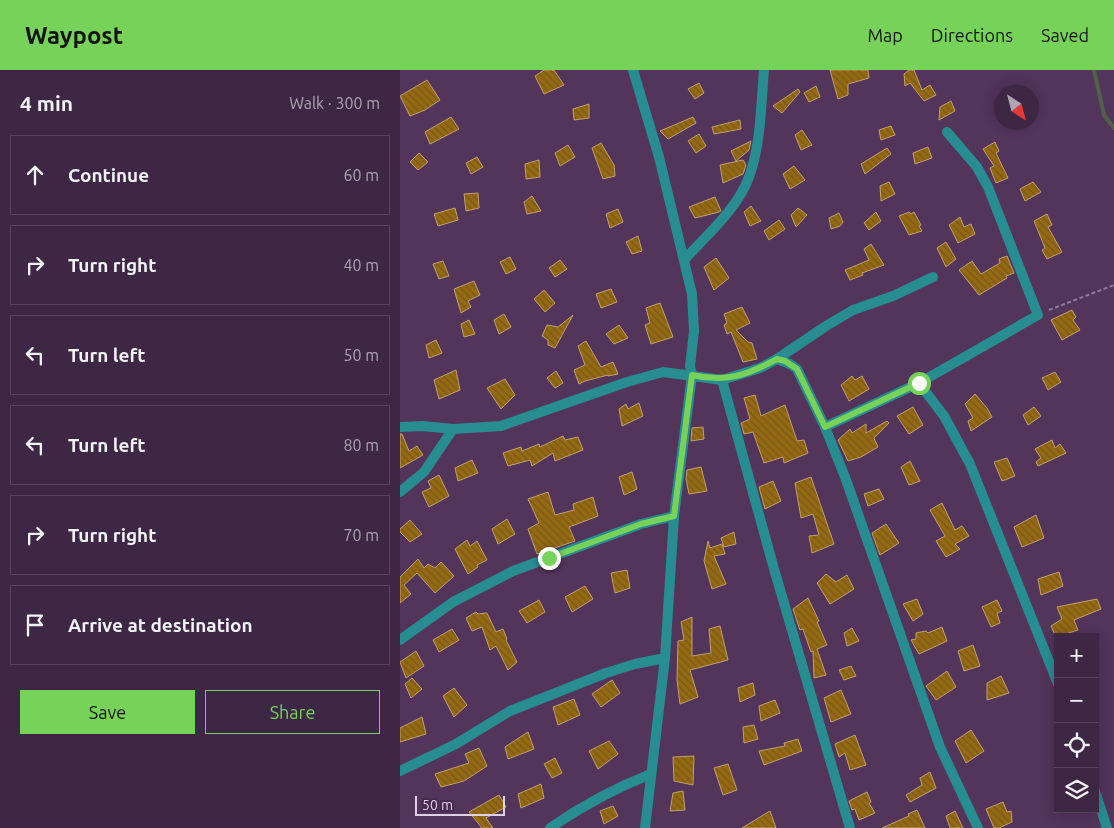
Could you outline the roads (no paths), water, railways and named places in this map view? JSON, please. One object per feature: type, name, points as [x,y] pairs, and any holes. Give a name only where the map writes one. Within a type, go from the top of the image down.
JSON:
[{"type":"street","points":[[633,70],[659,158],[684,259],[692,294],[694,331],[690,366],[692,375],[674,516],[665,658],[645,828]]},
{"type":"street","points":[[684,259],[726,215],[744,190],[749,179],[756,148],[764,70]]},
{"type":"street","points":[[825,427],[919,383],[1038,315],[988,187],[978,167],[947,132]]},
{"type":"street","points":[[400,427],[423,426],[454,429],[501,426],[627,382],[663,372],[722,380],[760,368],[854,310],[893,296],[933,277]]},
{"type":"street","points":[[777,359],[785,361],[797,369],[825,427],[845,477],[940,747],[978,828]]},
{"type":"street","points":[[722,380],[774,569],[850,828]]},
{"type":"street","points":[[919,383],[944,416],[970,464],[1056,678]]},
{"type":"street","points":[[400,492],[424,472],[454,429]]},
{"type":"street","points":[[400,640],[452,602],[513,572],[641,524],[674,516]]},
{"type":"street","points":[[400,771],[456,744],[510,711],[606,673],[635,664],[665,658]]},
{"type":"street","points":[[550,828],[588,803],[634,780],[651,774]]},
{"type":"street","points":[[1099,803],[1107,828]]},
{"type":"waterway","points":[[1094,70],[1104,115],[1114,128]]}]
